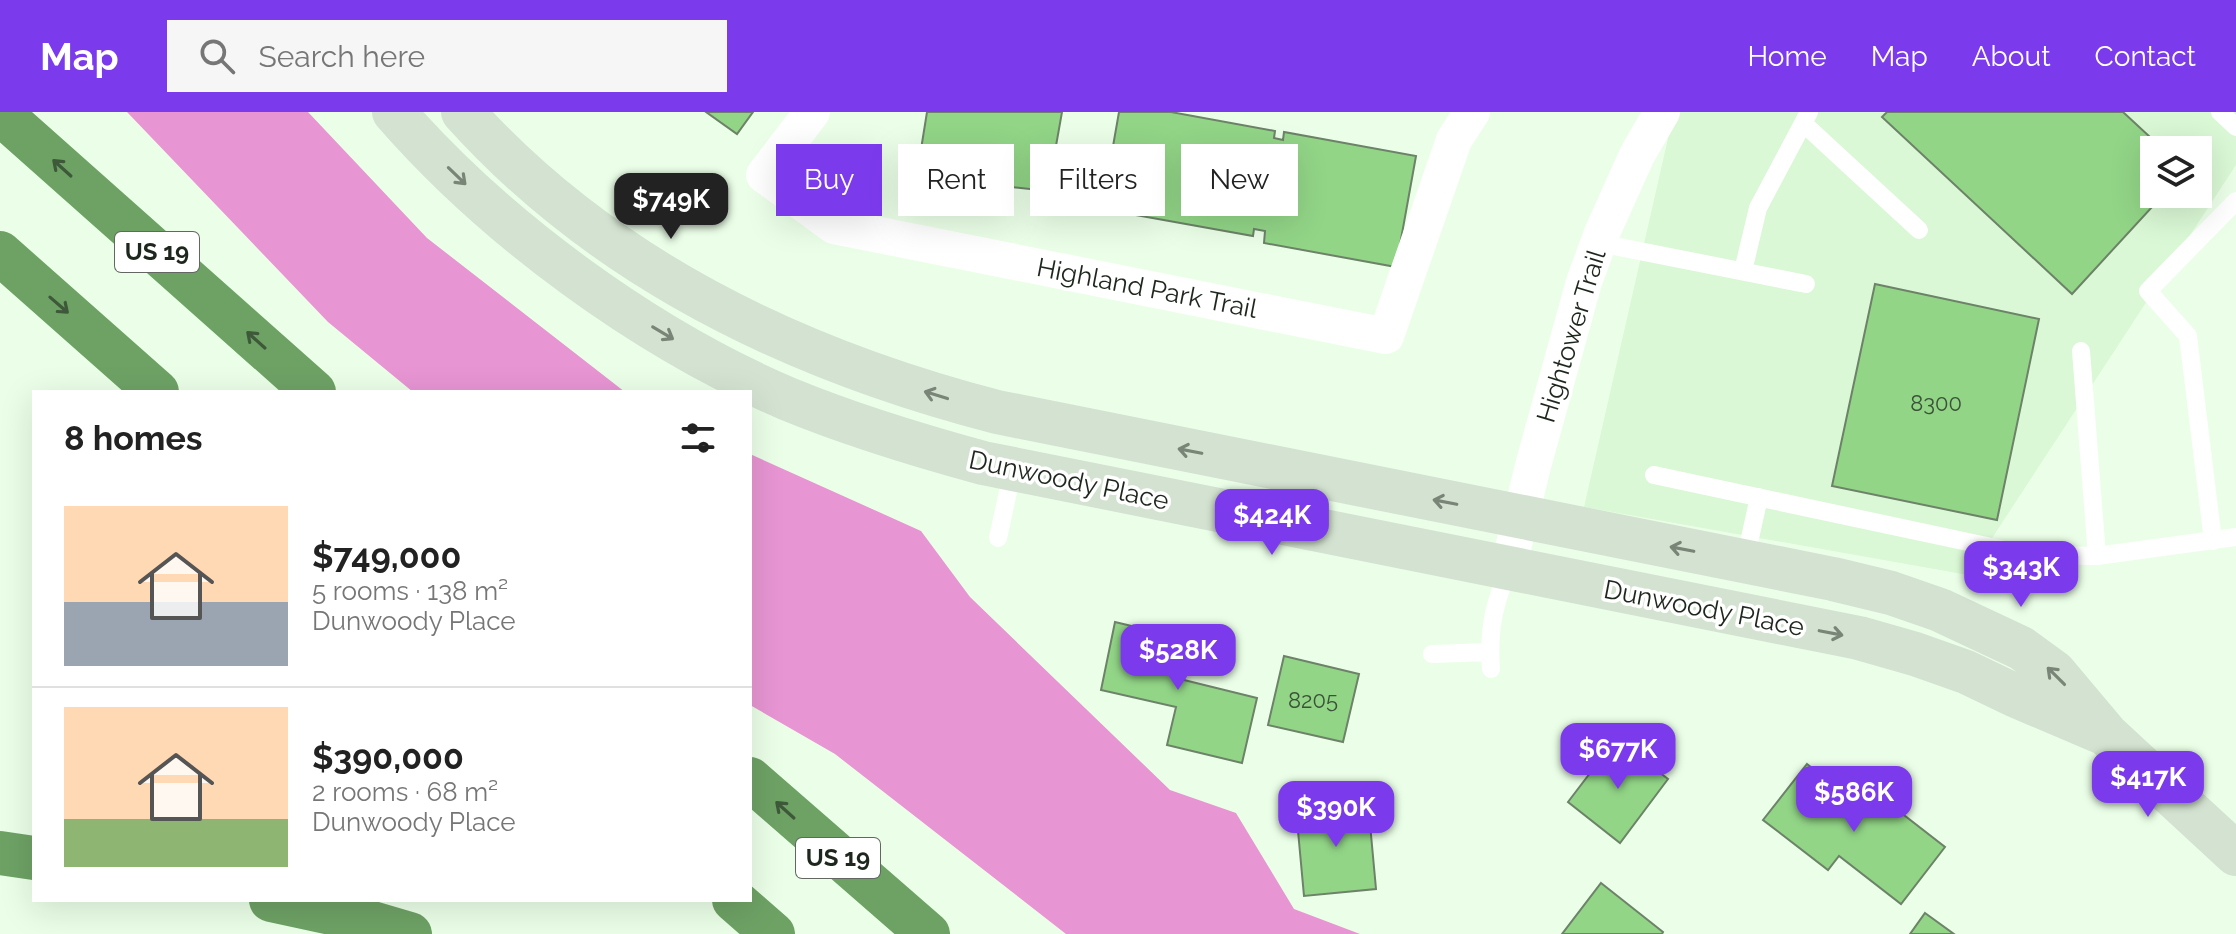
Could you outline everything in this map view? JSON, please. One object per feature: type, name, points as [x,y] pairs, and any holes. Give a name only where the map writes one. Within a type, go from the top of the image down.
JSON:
[{"type":"highway","name":"US 19","points":[[0,113],[312,390]]},
{"type":"highway","points":[[0,253],[155,390]]},
{"type":"highway","name":"US 19","points":[[752,781],[928,934]]},
{"type":"highway","points":[[0,853],[32,858]]},
{"type":"highway","points":[[280,902],[410,934]]},
{"type":"highway","points":[[736,902],[773,934]]},
{"type":"street","name":"Dunwoody Place","points":[[463,112],[498,149],[560,204],[641,262],[765,331],[881,378],[997,412],[1833,579],[1891,593],[1940,610],[2021,648],[2054,672],[2107,735],[2236,854]]},
{"type":"street","points":[[503,112],[529,160],[560,204]]},
{"type":"street","name":"Highland Park Trail","points":[[812,112],[764,175],[834,226],[1386,336],[1454,140],[1472,112]]},
{"type":"street","name":"Hightower Trail","points":[[1508,569],[1584,282],[1637,155],[1662,112]]},
{"type":"street","name":"Dunwoody Place","points":[[402,115],[489,207],[540,250],[610,301],[699,355],[787,398],[892,437],[983,463],[1859,638],[1966,672],[2107,735]]},
{"type":"lane","points":[[2220,112],[2236,127]]},
{"type":"lane","points":[[1743,271],[1758,208],[1806,118],[1919,230]]},
{"type":"lane","points":[[2213,541],[2188,336],[2148,291],[2236,201]]},
{"type":"lane","points":[[1599,243],[1806,284]]},
{"type":"lane","points":[[2081,351],[2097,556]]},
{"type":"lane","points":[[998,538],[1013,469]]},
{"type":"lane","points":[[1654,475],[2010,551],[2054,556],[2097,556],[2236,537]]},
{"type":"lane","points":[[1745,561],[1759,497]]},
{"type":"lane","points":[[1432,654],[1491,661],[1493,610],[1508,569]]},
{"type":"shaded area","points":[[127,112],[308,112],[427,238],[622,390],[411,390],[328,322]]},
{"type":"shaded area","points":[[1674,112],[2236,112],[2236,165],[2212,202],[2212,136],[2140,136],[2140,208],[2208,208],[1968,575],[1584,507]]},
{"type":"shaded area","points":[[752,455],[921,531],[970,597],[1170,790],[1236,813],[1294,909],[1360,934],[1066,934],[835,754],[752,706]]},
{"type":"building","points":[[706,112],[753,112],[737,134]]},
{"type":"building","points":[[927,112],[1062,112],[1056,144],[1030,144],[1030,189],[1014,187],[1014,144],[922,144]]},
{"type":"building","points":[[1119,112],[1171,112],[1275,131],[1274,138],[1283,140],[1284,132],[1416,156],[1396,267],[1264,243],[1265,231],[1254,229],[1253,236],[1141,216],[1165,216],[1165,144],[1113,144]]},
{"type":"building","points":[[1887,112],[2123,112],[2149,136],[2140,136],[2140,208],[2151,208],[2072,294],[1882,117]]},
{"type":"building","points":[[1875,284],[2039,319],[1997,520],[1832,486]]},
{"type":"building","points":[[1115,622],[1194,641],[1184,680],[1257,698],[1242,763],[1167,745],[1176,707],[1101,690]]},
{"type":"building","points":[[1284,656],[1359,674],[1343,742],[1268,725]]},
{"type":"building","points":[[1616,739],[1668,779],[1620,843],[1568,802]]},
{"type":"building","points":[[1807,764],[1866,810],[1878,795],[1945,847],[1901,904],[1839,856],[1828,870],[1763,820]]},
{"type":"building","points":[[1368,802],[1376,889],[1304,896],[1296,809]]},
{"type":"building","points":[[1601,883],[1663,932],[1662,934],[1562,934]]},
{"type":"building","points":[[1925,913],[1954,934],[1910,934]]}]
